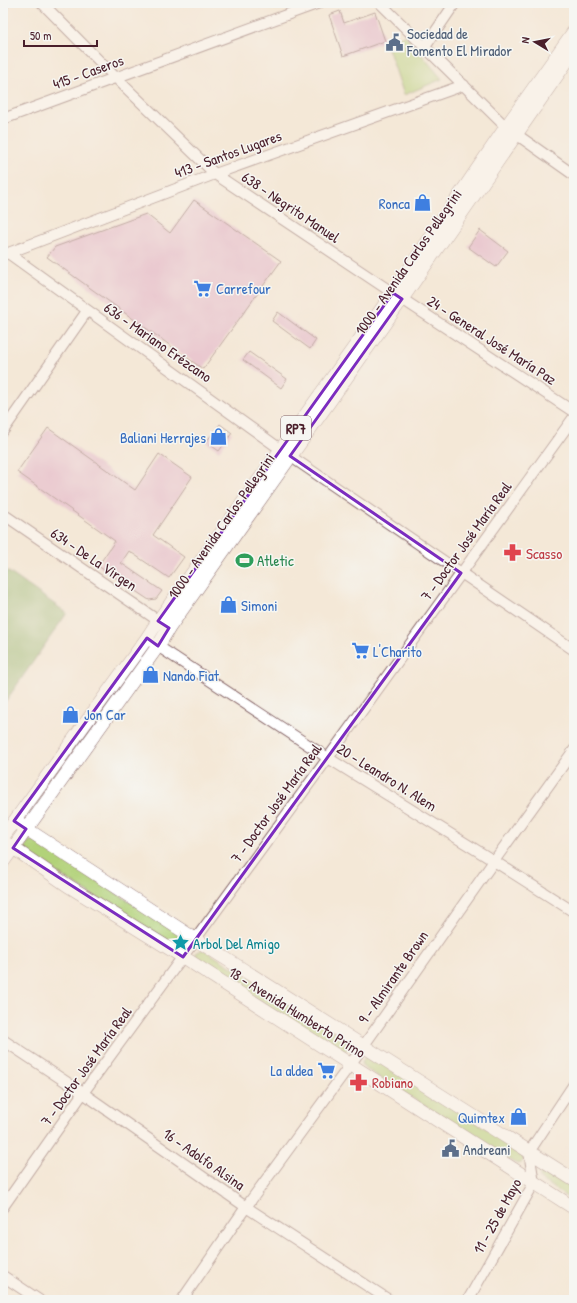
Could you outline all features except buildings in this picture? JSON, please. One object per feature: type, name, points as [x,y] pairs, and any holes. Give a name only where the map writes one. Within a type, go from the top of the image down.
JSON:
[{"type":"main road","name":"1000 - Avenida Carlos Pellegrini","points":[[3,837],[147,638],[164,624],[286,453],[511,131],[574,31]]},
{"type":"main road","name":"1000 - Avenida Carlos Pellegrini","points":[[511,131],[574,51]]},
{"type":"main road","name":"1000 - Avenida Carlos Pellegrini","points":[[3,862],[8,844],[26,829],[158,646],[164,624]]},
{"type":"main road","name":"18 - Avenida Humberto Primo","points":[[14,821],[195,939],[574,1180]]},
{"type":"main road","name":"18 - Avenida Humberto Primo","points":[[8,844],[67,885],[183,957],[574,1208]]},
{"type":"street","name":"638 - Negrito Manuel","points":[[42,3],[116,78],[215,174],[397,296]]},
{"type":"street","name":"415 - Caseros","points":[[3,119],[318,3]]},
{"type":"street","points":[[380,3],[511,131],[574,175]]},
{"type":"street","points":[[425,47],[455,3]]},
{"type":"street","name":"413 - Santos Lugares","points":[[5,254],[215,174],[464,85]]},
{"type":"street","name":"636 - Mariano Erézcano","points":[[5,254],[286,453],[574,650]]},
{"type":"street","name":"24 - General José María Paz","points":[[397,296],[574,412]]},
{"type":"street","points":[[3,431],[87,311]]},
{"type":"street","name":"7 - Doctor José María Real","points":[[3,1207],[83,1093],[574,418]]},
{"type":"street","name":"634 - De La Virgen","points":[[3,514],[164,624]]},
{"type":"street","name":"20 - Leandro N. Alem","points":[[147,638],[328,758],[574,912]]},
{"type":"street","name":"9 - Almirante Brown","points":[[182,1300],[246,1207],[350,1065],[574,750]]},
{"type":"street","name":"16 - Adolfo Alsina","points":[[3,1040],[83,1093],[246,1207],[390,1300]]},
{"type":"street","points":[[529,1152],[574,1084]]},
{"type":"street","name":"11 - 25 de Mayo","points":[[468,1300],[534,1183],[529,1152]]},
{"type":"street","points":[[3,1276],[39,1300]]},
{"type":"highlighted area","points":[[393,293],[402,299],[290,456],[461,573],[183,957],[13,848],[26,829],[14,821],[147,638],[158,646],[169,628],[158,621]]},
{"type":"green space","points":[[405,35],[442,79],[404,95],[386,42]]},
{"type":"green space","points":[[3,568],[67,613],[3,705]]},
{"type":"green space","points":[[32,840],[36,841],[183,936],[182,945],[176,948],[29,855],[25,849],[27,843]]},
{"type":"green space","points":[[203,949],[348,1040],[347,1049],[341,1052],[196,961],[196,953]]},
{"type":"green space","points":[[369,1055],[524,1152],[524,1157],[521,1163],[517,1164],[363,1067],[363,1060]]},
{"type":"green space","points":[[546,1167],[574,1183],[574,1202],[540,1179],[540,1172]]},
{"type":"place","name":"Sociedad de Fomento El Mirador","points":[[394,42]]},
{"type":"place","name":"Ronca","points":[[423,203]]},
{"type":"place","name":"Carrefour","points":[[203,288]]},
{"type":"place","name":"Baliani Herrajes","points":[[219,437]]},
{"type":"place","name":"Scasso","points":[[513,553]]},
{"type":"place","name":"Atletic","points":[[244,560]]},
{"type":"place","name":"Simoni","points":[[228,605]]},
{"type":"place","name":"L'Charito","points":[[360,651]]},
{"type":"place","name":"Nando Fiat","points":[[150,675]]},
{"type":"place","name":"Jon Car","points":[[71,714]]},
{"type":"place","name":"Arbol Del Amigo","points":[[180,943]]},
{"type":"place","name":"La aldea","points":[[326,1070]]},
{"type":"place","name":"Robiano","points":[[359,1082]]},
{"type":"place","name":"Quimtex","points":[[518,1117]]},
{"type":"place","name":"Andreani","points":[[450,1149]]}]
